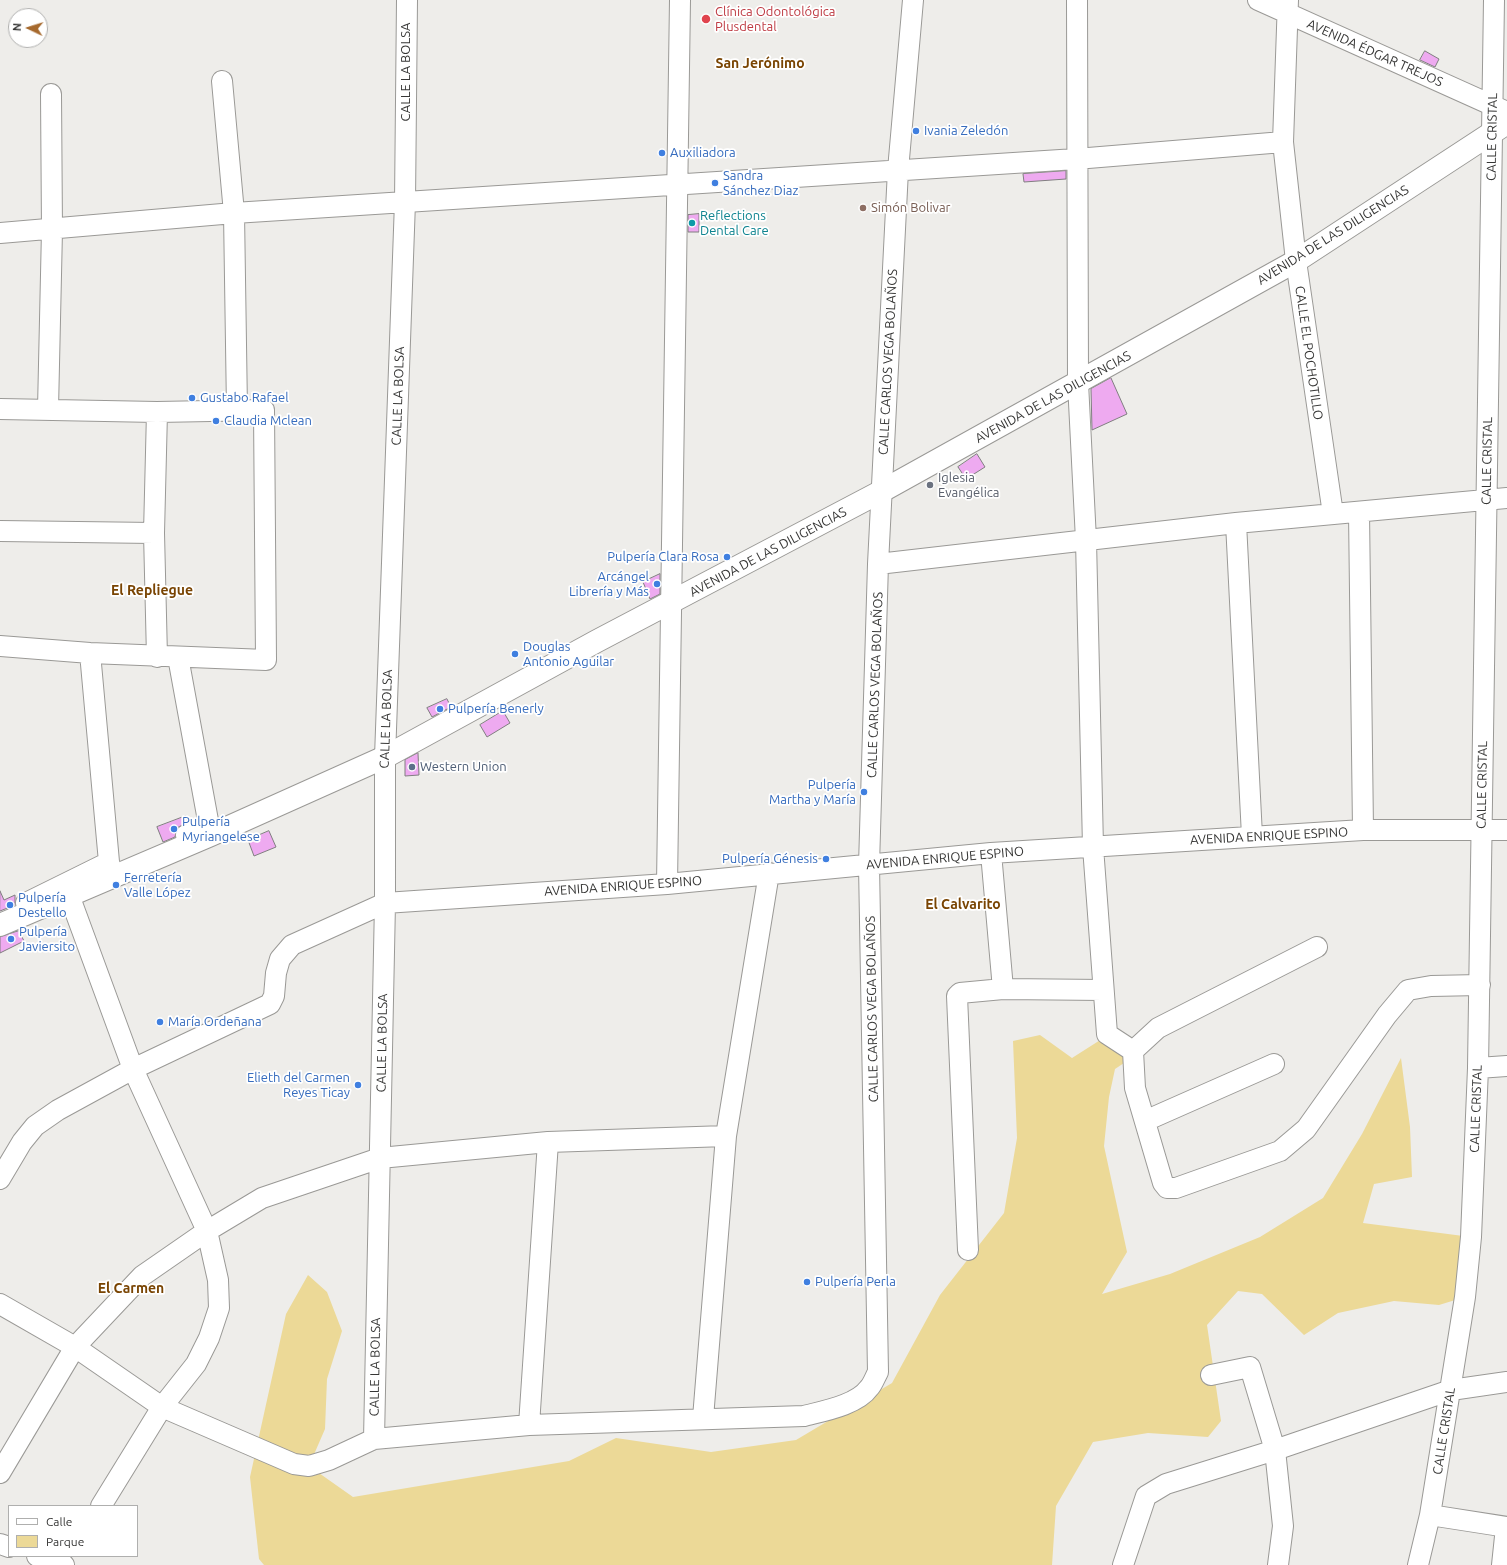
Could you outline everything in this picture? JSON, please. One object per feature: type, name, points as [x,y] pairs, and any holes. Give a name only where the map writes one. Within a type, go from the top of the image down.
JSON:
[{"type":"street","name":"CALLE LA BOLSA","points":[[374,1439],[380,1158],[385,757],[405,202],[407,0]]},
{"type":"street","points":[[666,884],[672,603],[680,0]]},
{"type":"street","name":"CALLE CARLOS VEGA BOLAÑOS","points":[[704,1418],[804,1416],[831,1409],[852,1401],[869,1390],[878,1372],[870,865],[878,564],[898,170],[913,0]]},
{"type":"street","points":[[1077,0],[1076,159],[1078,383],[1086,540],[1093,847],[1107,1034],[1133,1050]]},
{"type":"street","name":"AVENIDA ÉDGAR TREJOS","points":[[1258,0],[1288,7],[1500,109]]},
{"type":"street","name":"CALLE CRISTAL","points":[[1418,1565],[1430,1515],[1451,1390],[1471,1237],[1480,985],[1486,500],[1500,129],[1494,0]]},
{"type":"street","name":"CALLE EL POCHOTILLO","points":[[1288,7],[1283,142],[1296,261],[1333,514]]},
{"type":"street","points":[[222,81],[234,213],[237,410]]},
{"type":"street","points":[[48,409],[52,230],[51,94]]},
{"type":"street","name":"AVENIDA DE LAS DILIGENCIAS","points":[[0,925],[69,895],[111,869],[211,835],[385,757],[597,641],[672,603],[882,491],[1296,261],[1500,129]]},
{"type":"street","points":[[0,233],[52,230],[234,213],[677,186],[1076,159],[1283,142]]},
{"type":"street","points":[[0,408],[157,412],[264,410],[266,660],[157,657],[0,646]]},
{"type":"street","points":[[157,412],[154,533],[157,657]]},
{"type":"street","points":[[878,564],[1236,523],[1507,498]]},
{"type":"street","points":[[1359,512],[1363,830]]},
{"type":"street","points":[[1236,523],[1252,836]]},
{"type":"street","points":[[0,531],[154,533]]},
{"type":"street","points":[[26,903],[111,869],[90,653]]},
{"type":"street","points":[[134,856],[209,826],[178,657]]},
{"type":"street","name":"AVENIDA ENRIQUE ESPINO","points":[[384,903],[666,884],[991,853],[1252,836],[1363,830],[1507,830]]},
{"type":"street","points":[[991,853],[1003,989]]},
{"type":"street","points":[[0,1304],[75,1347],[162,1407],[294,1464],[309,1466],[329,1460],[374,1439],[529,1425],[704,1418],[726,1136],[769,873]]},
{"type":"street","points":[[69,895],[133,1069],[207,1231],[218,1280],[219,1308],[209,1338],[196,1364],[162,1407],[102,1505]]},
{"type":"street","points":[[0,1179],[22,1142],[35,1126],[58,1110],[133,1069],[270,1004],[274,996],[276,973],[280,959],[292,946],[384,903]]},
{"type":"street","points":[[1133,1050],[1158,1028],[1317,947]]},
{"type":"street","points":[[1133,1050],[1135,1088],[1163,1183],[1167,1188],[1176,1188],[1280,1152],[1306,1129],[1387,1015],[1408,990],[1431,986],[1480,985]]},
{"type":"street","points":[[968,1250],[956,996],[960,993],[1003,989],[1103,990]]},
{"type":"street","points":[[1145,1121],[1274,1064]]},
{"type":"street","points":[[1478,1068],[1507,1066]]},
{"type":"street","points":[[0,1473],[75,1347],[142,1276],[207,1231],[262,1198],[380,1158],[548,1142],[726,1136]]},
{"type":"street","points":[[529,1425],[548,1142]]},
{"type":"street","points":[[1212,1375],[1250,1367],[1275,1450],[1284,1526],[1278,1565]]},
{"type":"street","points":[[1123,1565],[1146,1496],[1155,1489],[1166,1484],[1275,1450],[1451,1390],[1507,1382]]},
{"type":"street","points":[[1430,1515],[1507,1527],[1502,1565]]},
{"type":"street","points":[[40,1557],[64,1565]]},
{"type":"green space","points":[[1040,1035],[1072,1058],[1105,1037],[1130,1059],[1115,1069],[1109,1097],[1104,1146],[1127,1252],[1102,1294],[1170,1274],[1260,1237],[1323,1198],[1362,1134],[1401,1058],[1410,1127],[1412,1177],[1374,1184],[1363,1223],[1471,1237],[1465,1297],[1439,1305],[1394,1301],[1338,1313],[1304,1335],[1262,1294],[1238,1291],[1207,1325],[1221,1421],[1208,1437],[1148,1433],[1093,1442],[1056,1506],[1052,1565],[264,1565],[259,1559],[250,1477],[286,1314],[308,1275],[327,1292],[342,1331],[327,1379],[325,1429],[309,1466],[353,1497],[569,1461],[616,1438],[711,1452],[796,1440],[892,1383],[940,1295],[1004,1213],[1017,1138],[1013,1041]]},
{"type":"building","points":[[1425,51],[1439,59],[1435,67],[1420,60]]},
{"type":"building","points":[[1066,171],[1066,179],[1024,182],[1023,174]]},
{"type":"building","name":"Reflections Dental Care","points":[[699,214],[699,232],[688,232],[688,215]]},
{"type":"building","points":[[1111,378],[1127,414],[1092,430],[1091,389]]},
{"type":"building","points":[[977,454],[985,467],[966,479],[958,467]]},
{"type":"building","points":[[660,574],[660,594],[650,599],[643,582]]},
{"type":"building","name":"Pulpería Benerly","points":[[447,699],[451,707],[432,717],[427,708]]},
{"type":"building","points":[[503,711],[510,723],[487,737],[480,725]]},
{"type":"building","name":"Western Union","points":[[418,753],[419,775],[405,776],[405,760]]},
{"type":"building","name":"Pulpería Myriangelese","points":[[186,816],[188,822],[177,828],[175,837],[163,842],[157,827]]},
{"type":"building","points":[[269,831],[276,847],[254,856],[248,840]]},
{"type":"building","points":[[0,891],[4,900],[15,895],[15,905],[0,911]]},
{"type":"building","name":"Pulpería Javiersito","points":[[19,931],[24,941],[0,953],[0,937]]},
{"type":"place","name":"Clínica Odontológica Plusdental","points":[[706,19]]},
{"type":"place","name":"Ivania Zeledón","points":[[916,131]]},
{"type":"place","name":"Auxiliadora","points":[[662,153]]},
{"type":"place","name":"Sandra Sánchez Diaz","points":[[715,183]]},
{"type":"place","name":"Simón Bolivar","points":[[863,208]]},
{"type":"place","name":"Reflections Dental Care","points":[[692,223]]},
{"type":"place","name":"Gustabo Rafael","points":[[192,398]]},
{"type":"place","name":"Claudia Mclean","points":[[216,421]]},
{"type":"place","name":"Iglesia Evangélica","points":[[930,485]]},
{"type":"place","name":"Pulpería Clara Rosa","points":[[727,557]]},
{"type":"place","name":"Arcángel Librería y Más","points":[[657,584]]},
{"type":"place","name":"Douglas Antonio Aguilar","points":[[515,654]]},
{"type":"place","name":"Pulpería Benerly","points":[[440,709]]},
{"type":"place","name":"Western Union","points":[[412,767]]},
{"type":"place","name":"Pulpería Martha y María","points":[[864,792]]},
{"type":"place","name":"Pulpería Myriangelese","points":[[174,829]]},
{"type":"place","name":"Pulpería Génesis","points":[[826,859]]},
{"type":"place","name":"Ferretería Valle López","points":[[116,885]]},
{"type":"place","name":"Pulpería Destello","points":[[10,905]]},
{"type":"place","name":"Pulpería Javiersito","points":[[11,939]]},
{"type":"place","name":"María Ordeñana","points":[[160,1022]]},
{"type":"place","name":"Elieth del Carmen Reyes Ticay","points":[[358,1085]]},
{"type":"place","name":"Pulpería Perla","points":[[807,1282]]},
{"type":"district","name":"San Jerónimo","points":[[760,63]]},
{"type":"district","name":"El Repliegue","points":[[152,590]]},
{"type":"district","name":"El Calvarito","points":[[963,904]]},
{"type":"district","name":"El Carmen","points":[[131,1288]]}]
